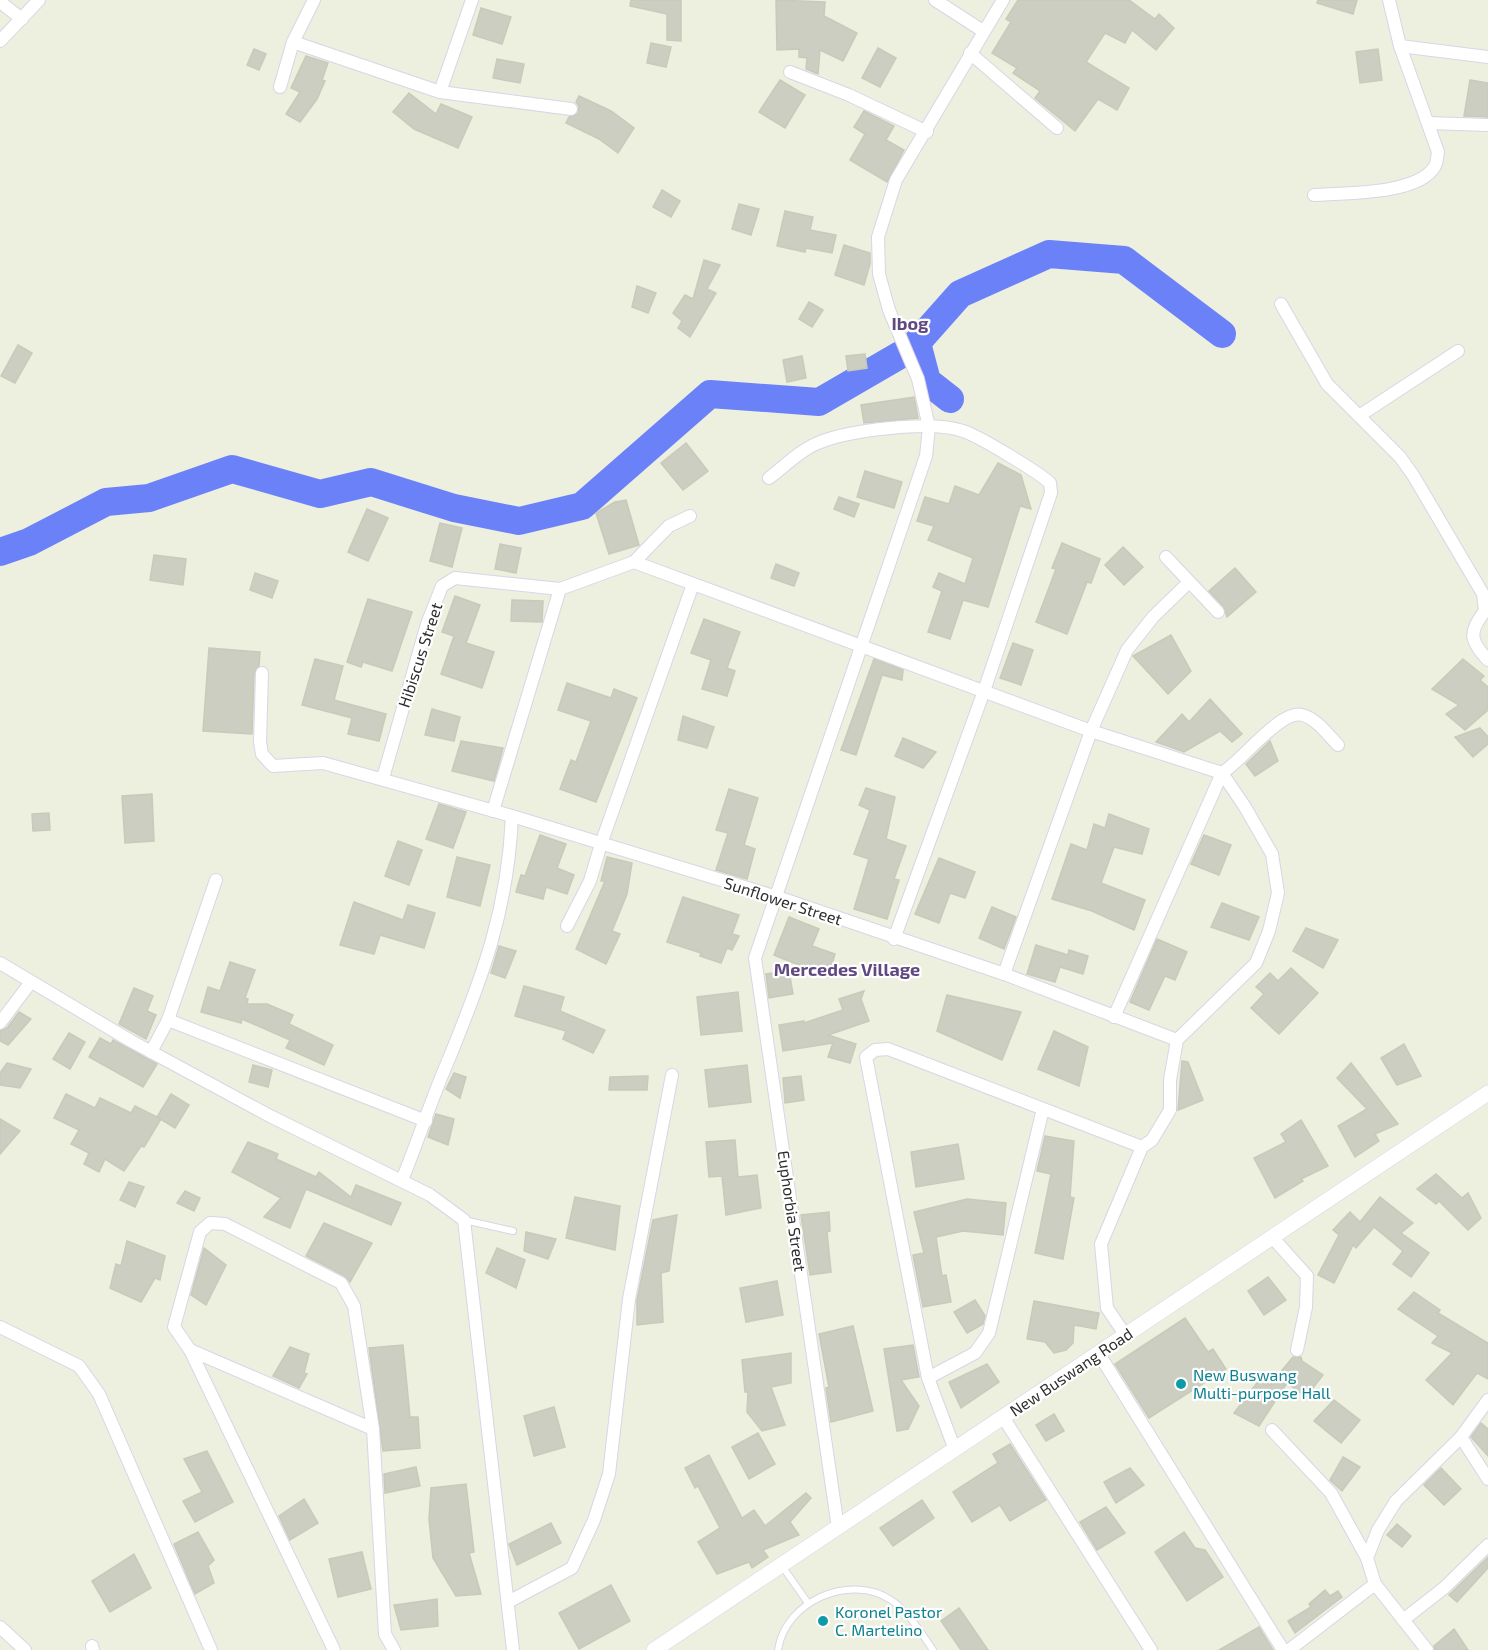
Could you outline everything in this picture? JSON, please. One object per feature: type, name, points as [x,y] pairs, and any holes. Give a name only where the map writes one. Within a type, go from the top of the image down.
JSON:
[{"type":"street","points":[[0,41],[39,0]]},
{"type":"street","points":[[280,87],[293,42],[314,0]]},
{"type":"street","points":[[440,92],[472,0]]},
{"type":"street","points":[[934,0],[982,32]]},
{"type":"street","name":"Euphorbia Street","points":[[838,1528],[755,958],[926,456],[928,427],[918,379],[889,310],[879,274],[878,237],[896,180],[927,132],[982,32],[1003,0]]},
{"type":"street","points":[[1314,195],[1392,189],[1421,179],[1436,166],[1438,152],[1400,46],[1389,0]]},
{"type":"street","points":[[0,2],[22,19]]},
{"type":"street","points":[[293,42],[440,92],[571,109]]},
{"type":"street","points":[[1400,46],[1488,57]]},
{"type":"street","points":[[970,53],[1057,128]]},
{"type":"street","points":[[790,72],[849,95],[927,132]]},
{"type":"street","points":[[1428,123],[1488,124]]},
{"type":"street","points":[[1281,304],[1327,384],[1413,475],[1484,594],[1485,611],[1477,621],[1472,637],[1474,644],[1488,660]]},
{"type":"street","points":[[1359,416],[1458,351]]},
{"type":"street","points":[[769,478],[815,443],[842,435],[876,430],[928,427],[963,431],[1050,483],[1051,493],[984,691],[894,939]]},
{"type":"street","points":[[690,516],[669,526],[634,562],[1091,731],[1222,773],[1272,854],[1278,893],[1269,931],[1257,963],[1178,1040],[1170,1080],[1170,1110],[1152,1140],[1142,1147],[1101,1244],[1107,1308],[1126,1336]]},
{"type":"street","points":[[1166,557],[1218,612]]},
{"type":"street","name":"Hibiscus Street","points":[[382,778],[427,624],[442,586],[454,578],[560,590],[634,562]]},
{"type":"street","points":[[1004,974],[1091,731],[1127,650],[1154,617],[1189,582]]},
{"type":"street","points":[[567,926],[590,881],[693,584]]},
{"type":"street","points":[[493,811],[560,590]]},
{"type":"street","name":"Sunflower Street","points":[[262,673],[260,742],[262,754],[273,766],[323,763],[512,816],[777,897],[894,939],[1004,974],[1178,1040]]},
{"type":"street","points":[[1114,1017],[1222,773],[1237,764],[1281,720],[1291,714],[1301,714],[1310,718],[1338,745]]},
{"type":"street","points":[[402,1180],[468,1015],[495,935],[510,857],[512,816]]},
{"type":"street","points":[[152,1052],[168,1020],[216,880]]},
{"type":"street","points":[[0,963],[152,1052],[270,1116],[402,1180],[452,1209],[464,1220],[468,1239],[513,1650]]},
{"type":"street","points":[[0,1023],[31,982]]},
{"type":"street","points":[[168,1020],[426,1121]]},
{"type":"street","points":[[955,1450],[928,1378],[866,1057],[875,1050],[888,1049],[1142,1147]]},
{"type":"street","points":[[508,1602],[572,1568],[594,1520],[609,1474],[629,1299],[672,1075]]},
{"type":"street","name":"New Buswang Road","points":[[654,1650],[1488,1093]]},
{"type":"street","points":[[928,1378],[975,1353],[989,1333],[1043,1109]]},
{"type":"street","points":[[334,1650],[190,1350],[174,1327],[175,1314],[200,1232],[210,1223],[225,1224],[341,1283],[354,1306],[373,1429],[385,1634],[394,1650]]},
{"type":"street","points":[[1273,1238],[1307,1276],[1306,1307],[1297,1350]]},
{"type":"street","points":[[0,1327],[79,1366],[99,1394],[211,1650]]},
{"type":"street","points":[[190,1350],[373,1429]]},
{"type":"street","points":[[1099,1354],[1283,1650]]},
{"type":"street","points":[[1367,1558],[1377,1530],[1396,1501],[1461,1437],[1488,1400]]},
{"type":"street","points":[[1003,1417],[1152,1650]]},
{"type":"street","points":[[1272,1430],[1330,1493],[1367,1558],[1375,1584],[1427,1650]]},
{"type":"street","points":[[1461,1437],[1488,1479]]},
{"type":"street","points":[[1403,1620],[1444,1588],[1488,1545]]},
{"type":"street","points":[[1289,1650],[1375,1584]]},
{"type":"street","points":[[0,1627],[26,1650]]},
{"type":"lane","points":[[464,1220],[513,1231]]},
{"type":"lane","points":[[782,1565],[808,1603]]},
{"type":"lane","points":[[778,1650],[785,1627],[794,1614],[808,1603],[835,1593],[852,1590],[881,1594],[894,1601],[933,1650]]},
{"type":"building","points":[[631,0],[681,0],[681,41],[667,40],[667,14],[630,6]]},
{"type":"building","points":[[776,0],[825,2],[824,16],[857,33],[843,61],[820,50],[818,74],[806,69],[807,58],[799,57],[799,49],[777,50]]},
{"type":"building","points":[[1018,0],[1129,0],[1155,19],[1159,14],[1174,28],[1156,50],[1132,30],[1125,43],[1105,33],[1086,62],[1129,88],[1117,110],[1098,99],[1075,131],[1035,98],[1040,91],[1013,73],[1017,68],[992,53],[1011,22],[1006,19]]},
{"type":"building","points":[[1318,0],[1357,0],[1353,14],[1317,3]]},
{"type":"building","points":[[481,8],[511,17],[502,44],[473,35]]},
{"type":"building","points":[[651,43],[671,47],[666,67],[647,63]]},
{"type":"building","points":[[878,48],[896,58],[880,87],[862,78]]},
{"type":"building","points":[[254,49],[266,54],[259,70],[247,65]]},
{"type":"building","points":[[1378,49],[1382,80],[1360,83],[1356,52]]},
{"type":"building","points":[[306,56],[328,63],[322,80],[325,81],[317,99],[300,122],[286,114],[300,92],[291,88]]},
{"type":"building","points":[[497,59],[524,64],[520,83],[493,78]]},
{"type":"building","points":[[780,80],[805,95],[785,128],[759,112]]},
{"type":"building","points":[[1470,80],[1488,83],[1488,117],[1464,116]]},
{"type":"building","points":[[409,93],[436,114],[441,104],[472,117],[458,148],[414,129],[393,112]]},
{"type":"building","points":[[579,96],[611,111],[634,128],[618,153],[599,139],[566,123],[569,117],[578,114],[579,106],[576,102]]},
{"type":"building","points":[[864,111],[894,126],[886,140],[904,150],[887,182],[850,160],[865,134],[854,127]]},
{"type":"building","points":[[662,190],[680,201],[671,217],[653,207]]},
{"type":"building","points":[[739,204],[759,209],[751,235],[732,229]]},
{"type":"building","points":[[785,211],[813,217],[810,230],[836,235],[832,253],[806,248],[805,252],[777,246]]},
{"type":"building","points":[[844,245],[870,253],[870,264],[864,285],[835,275]]},
{"type":"building","points":[[704,260],[720,265],[707,289],[716,293],[690,337],[678,328],[682,321],[673,313],[685,295],[693,299]]},
{"type":"building","points":[[637,286],[656,293],[648,313],[632,307]]},
{"type":"building","points":[[809,302],[823,310],[812,327],[799,319]]},
{"type":"building","points":[[18,345],[32,353],[15,383],[1,376]]},
{"type":"building","points":[[865,354],[867,368],[848,371],[846,356]]},
{"type":"building","points":[[802,356],[806,378],[787,382],[783,360]]},
{"type":"building","points":[[914,397],[918,418],[864,423],[861,405]]},
{"type":"building","points":[[686,443],[708,471],[683,490],[661,463]]},
{"type":"building","points":[[998,463],[1021,475],[1031,509],[1020,506],[988,607],[963,600],[950,639],[928,632],[942,591],[933,587],[939,573],[965,584],[973,558],[928,540],[934,526],[917,521],[925,497],[949,504],[955,486],[979,495]]},
{"type":"building","points":[[865,471],[902,482],[894,508],[857,497]]},
{"type":"building","points":[[839,497],[859,504],[854,517],[834,509]]},
{"type":"building","points":[[626,500],[639,545],[609,554],[596,513],[615,502]]},
{"type":"building","points":[[367,509],[388,518],[368,561],[348,552]]},
{"type":"building","points":[[440,523],[462,528],[452,567],[430,561]]},
{"type":"building","points":[[1062,543],[1100,559],[1091,583],[1087,582],[1067,634],[1036,622],[1056,569],[1052,568]]},
{"type":"building","points":[[500,544],[521,548],[516,573],[495,569]]},
{"type":"building","points":[[1123,547],[1143,567],[1124,585],[1105,565]]},
{"type":"building","points":[[154,555],[186,559],[183,585],[150,580]]},
{"type":"building","points":[[776,564],[799,573],[794,586],[771,578]]},
{"type":"building","points":[[1235,568],[1256,592],[1227,617],[1224,607],[1209,591]]},
{"type":"building","points":[[255,573],[278,581],[272,598],[250,590]]},
{"type":"building","points":[[455,596],[480,605],[466,643],[494,652],[482,688],[441,674],[454,636],[442,632]]},
{"type":"building","points":[[368,599],[412,612],[392,671],[363,662],[361,667],[347,662]]},
{"type":"building","points":[[512,600],[543,601],[542,622],[511,621]]},
{"type":"building","points":[[704,619],[740,632],[727,668],[735,671],[727,696],[702,689],[711,660],[691,653]]},
{"type":"building","points":[[1171,635],[1191,671],[1168,694],[1133,656]]},
{"type":"building","points":[[1013,643],[1033,650],[1021,685],[1000,678]]},
{"type":"building","points":[[209,648],[260,652],[259,666],[254,673],[252,734],[203,731]]},
{"type":"building","points":[[315,659],[343,666],[334,700],[386,714],[379,741],[348,734],[352,718],[302,705]]},
{"type":"building","points":[[874,659],[903,670],[902,680],[882,675],[856,755],[841,750]]},
{"type":"building","points":[[1463,659],[1484,676],[1480,680],[1488,687],[1488,710],[1465,730],[1446,714],[1459,705],[1432,689]]},
{"type":"building","points":[[567,683],[611,698],[614,689],[637,698],[596,802],[560,789],[571,760],[576,762],[591,721],[558,710]]},
{"type":"building","points":[[1210,699],[1242,734],[1232,742],[1220,731],[1184,752],[1156,742],[1182,714],[1189,722]]},
{"type":"building","points":[[432,709],[460,717],[454,741],[425,735]]},
{"type":"building","points":[[683,716],[714,727],[707,748],[678,740]]},
{"type":"building","points":[[1480,728],[1488,737],[1488,744],[1473,757],[1455,737]]},
{"type":"building","points":[[903,738],[936,752],[923,768],[895,756]]},
{"type":"building","points":[[461,741],[503,748],[494,781],[452,771]]},
{"type":"building","points":[[1270,741],[1278,761],[1255,776],[1246,764]]},
{"type":"building","points":[[866,788],[895,797],[886,839],[906,846],[894,879],[899,880],[887,919],[854,909],[869,859],[854,854],[870,810],[859,805]]},
{"type":"building","points":[[729,789],[758,798],[744,845],[755,849],[747,879],[716,870],[728,833],[716,830]]},
{"type":"building","points":[[152,794],[154,841],[125,843],[122,796]]},
{"type":"building","points":[[439,804],[466,812],[453,848],[426,839]]},
{"type":"building","points":[[49,813],[50,830],[33,831],[32,814]]},
{"type":"building","points":[[1109,814],[1149,829],[1142,854],[1114,847],[1101,883],[1145,900],[1134,930],[1092,911],[1052,899],[1071,844],[1087,850],[1094,824],[1105,828]]},
{"type":"building","points":[[540,835],[566,844],[557,868],[574,875],[567,894],[546,887],[543,899],[516,892],[521,875],[525,876]]},
{"type":"building","points":[[1204,835],[1231,845],[1219,875],[1191,864]]},
{"type":"building","points":[[398,841],[422,850],[409,885],[385,876]]},
{"type":"building","points":[[457,857],[490,865],[480,906],[447,897]]},
{"type":"building","points":[[607,857],[632,863],[627,894],[612,931],[620,934],[606,964],[576,949],[605,881],[601,881]]},
{"type":"building","points":[[939,858],[975,872],[965,898],[950,893],[939,923],[915,914]]},
{"type":"building","points":[[683,897],[739,915],[732,934],[739,936],[732,950],[727,948],[721,963],[700,956],[701,953],[667,942]]},
{"type":"building","points":[[354,902],[403,920],[408,905],[435,913],[424,948],[380,935],[374,954],[340,945]]},
{"type":"building","points":[[1222,903],[1259,917],[1249,940],[1211,927]]},
{"type":"building","points":[[992,907],[1016,917],[1004,949],[979,938]]},
{"type":"building","points":[[789,917],[819,929],[812,946],[835,954],[828,977],[774,955]]},
{"type":"building","points":[[1306,928],[1338,940],[1323,968],[1293,951]]},
{"type":"building","points":[[1157,939],[1187,952],[1175,980],[1165,976],[1149,1010],[1130,1002]]},
{"type":"building","points":[[1036,945],[1068,955],[1069,950],[1088,956],[1083,974],[1060,967],[1055,982],[1027,974]]},
{"type":"building","points":[[499,946],[516,951],[505,978],[491,973]]},
{"type":"building","points":[[230,962],[255,970],[245,998],[248,999],[247,1004],[267,1004],[293,1015],[289,1024],[333,1045],[324,1065],[286,1048],[290,1040],[242,1019],[241,1023],[201,1012],[208,987],[220,991]]},
{"type":"building","points":[[1291,968],[1318,993],[1279,1034],[1251,1008],[1264,994],[1256,987],[1270,973],[1278,981]]},
{"type":"building","points":[[789,971],[793,994],[769,998],[766,974]]},
{"type":"building","points":[[524,986],[564,997],[560,1011],[605,1030],[593,1053],[563,1039],[566,1031],[515,1016]]},
{"type":"building","points":[[134,988],[153,996],[147,1011],[156,1015],[146,1039],[119,1024]]},
{"type":"building","points":[[864,991],[861,999],[869,1021],[828,1035],[856,1044],[850,1063],[828,1057],[833,1043],[783,1051],[779,1025],[804,1021],[804,1023],[843,1010],[839,999]]},
{"type":"building","points":[[738,992],[742,1031],[701,1035],[697,997]]},
{"type":"building","points":[[947,995],[1021,1012],[1002,1060],[937,1031]]},
{"type":"building","points":[[19,1012],[31,1019],[8,1045],[0,1041],[0,1031],[7,1028]]},
{"type":"building","points":[[1054,1031],[1088,1047],[1079,1086],[1038,1069]]},
{"type":"building","points":[[69,1033],[85,1042],[70,1069],[53,1059]]},
{"type":"building","points":[[100,1038],[111,1044],[113,1040],[157,1064],[143,1087],[89,1057]]},
{"type":"building","points":[[1404,1044],[1421,1076],[1397,1085],[1381,1058]]},
{"type":"building","points":[[1182,1061],[1188,1062],[1203,1100],[1178,1110]]},
{"type":"building","points":[[7,1063],[31,1069],[20,1088],[0,1085],[0,1073]]},
{"type":"building","points":[[1351,1063],[1398,1124],[1375,1134],[1379,1141],[1355,1157],[1338,1126],[1367,1109],[1337,1078]]},
{"type":"building","points":[[253,1065],[272,1070],[268,1087],[249,1082]]},
{"type":"building","points":[[747,1065],[751,1102],[709,1107],[705,1070]]},
{"type":"building","points":[[454,1073],[466,1077],[460,1098],[446,1089]]},
{"type":"building","points":[[648,1076],[647,1090],[609,1090],[610,1077]]},
{"type":"building","points":[[801,1076],[804,1100],[785,1103],[783,1078]]},
{"type":"building","points":[[66,1094],[95,1108],[100,1098],[131,1113],[135,1106],[161,1119],[144,1147],[141,1146],[124,1171],[105,1159],[99,1172],[84,1164],[89,1153],[71,1144],[79,1130],[54,1118]]},
{"type":"building","points":[[171,1094],[189,1105],[175,1128],[157,1117]]},
{"type":"building","points":[[436,1114],[454,1119],[448,1145],[428,1137]]},
{"type":"building","points":[[0,1119],[20,1131],[0,1154]]},
{"type":"building","points":[[1301,1120],[1328,1166],[1301,1179],[1303,1181],[1275,1198],[1254,1158],[1286,1142],[1281,1134]]},
{"type":"building","points":[[1045,1136],[1074,1141],[1070,1197],[1074,1198],[1063,1259],[1035,1253],[1051,1174],[1037,1171]]},
{"type":"building","points":[[735,1140],[738,1177],[757,1175],[761,1208],[726,1215],[722,1176],[709,1177],[706,1142]]},
{"type":"building","points":[[248,1142],[278,1154],[276,1159],[316,1177],[319,1172],[351,1197],[356,1185],[401,1203],[391,1225],[306,1189],[290,1228],[264,1217],[281,1198],[232,1172]]},
{"type":"building","points":[[958,1144],[964,1179],[916,1187],[911,1152]]},
{"type":"building","points":[[1436,1174],[1462,1198],[1468,1193],[1481,1218],[1468,1230],[1439,1201],[1436,1204],[1417,1189]]},
{"type":"building","points":[[129,1182],[144,1187],[135,1207],[120,1200]]},
{"type":"building","points":[[185,1191],[200,1198],[194,1211],[177,1203]]},
{"type":"building","points":[[575,1197],[620,1206],[615,1250],[566,1238]]},
{"type":"building","points":[[1380,1197],[1413,1223],[1401,1233],[1429,1253],[1411,1277],[1393,1264],[1403,1251],[1374,1227],[1356,1248],[1353,1245],[1334,1283],[1318,1275],[1339,1235],[1333,1230],[1350,1212],[1360,1222]]},
{"type":"building","points":[[967,1199],[1006,1203],[1003,1235],[963,1231],[936,1237],[942,1276],[946,1275],[951,1302],[923,1307],[913,1255],[924,1253],[914,1212]]},
{"type":"building","points":[[829,1212],[830,1231],[827,1232],[831,1272],[810,1275],[801,1215]]},
{"type":"building","points":[[677,1215],[669,1271],[661,1273],[663,1322],[637,1325],[637,1300],[653,1220]]},
{"type":"building","points":[[324,1223],[372,1243],[350,1282],[345,1276],[306,1256]]},
{"type":"building","points":[[526,1232],[556,1239],[548,1259],[524,1251]]},
{"type":"building","points":[[127,1241],[165,1256],[160,1280],[155,1278],[141,1302],[110,1288],[116,1264],[121,1266]]},
{"type":"building","points":[[204,1248],[226,1265],[206,1305],[191,1295]]},
{"type":"building","points":[[497,1248],[525,1260],[516,1288],[486,1273]]},
{"type":"building","points":[[1268,1277],[1286,1300],[1264,1315],[1248,1291]]},
{"type":"building","points":[[777,1281],[783,1315],[746,1322],[740,1288]]},
{"type":"building","points":[[1414,1292],[1440,1310],[1438,1313],[1488,1343],[1488,1379],[1477,1373],[1453,1405],[1426,1380],[1452,1353],[1432,1343],[1438,1336],[1398,1309]]},
{"type":"building","points":[[975,1300],[985,1316],[983,1324],[967,1333],[954,1312]]},
{"type":"building","points":[[1034,1301],[1099,1313],[1096,1329],[1074,1325],[1073,1343],[1066,1350],[1054,1353],[1045,1342],[1027,1339]]},
{"type":"building","points":[[1185,1318],[1208,1352],[1213,1349],[1226,1369],[1149,1418],[1115,1364]]},
{"type":"building","points":[[853,1326],[873,1411],[831,1422],[826,1388],[829,1387],[819,1334]]},
{"type":"building","points":[[403,1345],[410,1417],[418,1417],[420,1448],[383,1451],[369,1348]]},
{"type":"building","points":[[913,1345],[919,1377],[901,1380],[919,1406],[908,1429],[897,1431],[884,1349]]},
{"type":"building","points":[[290,1347],[309,1354],[304,1373],[307,1374],[299,1388],[273,1376]]},
{"type":"building","points":[[791,1353],[791,1383],[771,1387],[785,1425],[762,1431],[747,1412],[748,1392],[745,1392],[742,1360]]},
{"type":"building","points":[[1293,1357],[1301,1357],[1302,1361],[1323,1375],[1306,1397],[1287,1383],[1259,1426],[1234,1413],[1260,1379],[1270,1385]]},
{"type":"building","points":[[987,1364],[999,1382],[961,1408],[949,1382]]},
{"type":"building","points":[[1334,1400],[1360,1420],[1341,1443],[1314,1421]]},
{"type":"building","points":[[554,1407],[565,1447],[534,1456],[524,1416]]},
{"type":"building","points":[[1054,1414],[1064,1431],[1046,1441],[1036,1425]]},
{"type":"building","points":[[1481,1423],[1488,1429],[1488,1456],[1471,1437]]},
{"type":"building","points":[[758,1433],[775,1464],[749,1479],[732,1447]]},
{"type":"building","points":[[1010,1444],[1046,1500],[1010,1521],[1000,1505],[972,1522],[953,1492],[998,1463],[993,1454]]},
{"type":"building","points":[[207,1451],[233,1502],[195,1522],[183,1501],[202,1492],[184,1459]]},
{"type":"building","points":[[709,1455],[742,1518],[754,1510],[765,1526],[806,1493],[811,1498],[790,1522],[799,1535],[763,1550],[768,1557],[752,1568],[749,1562],[717,1574],[698,1542],[720,1528],[698,1486],[695,1488],[685,1468]]},
{"type":"building","points":[[1343,1457],[1360,1467],[1342,1491],[1330,1480]]},
{"type":"building","points":[[416,1467],[420,1486],[385,1493],[384,1474]]},
{"type":"building","points":[[1130,1468],[1144,1485],[1116,1503],[1104,1482]]},
{"type":"building","points":[[1441,1468],[1461,1489],[1444,1505],[1424,1485]]},
{"type":"building","points":[[466,1484],[474,1552],[469,1553],[481,1594],[456,1596],[433,1558],[429,1519],[431,1488]]},
{"type":"building","points":[[304,1499],[318,1523],[290,1540],[279,1516]]},
{"type":"building","points":[[922,1500],[934,1518],[893,1546],[880,1528]]},
{"type":"building","points":[[1106,1507],[1125,1533],[1097,1550],[1080,1522]]},
{"type":"building","points":[[551,1523],[561,1543],[517,1565],[509,1544]]},
{"type":"building","points":[[1397,1524],[1411,1536],[1402,1547],[1387,1535]]},
{"type":"building","points":[[198,1532],[214,1560],[208,1566],[214,1583],[195,1594],[174,1544]]},
{"type":"building","points":[[1184,1532],[1195,1548],[1205,1550],[1223,1577],[1187,1601],[1155,1552]]},
{"type":"building","points":[[362,1552],[371,1589],[338,1597],[329,1559]]},
{"type":"building","points":[[134,1554],[151,1588],[110,1612],[92,1581]]},
{"type":"building","points":[[1488,1557],[1488,1568],[1457,1602],[1449,1595]]},
{"type":"building","points":[[611,1585],[630,1621],[579,1649],[559,1613]]},
{"type":"building","points":[[1325,1590],[1330,1596],[1338,1591],[1342,1597],[1295,1633],[1288,1621],[1311,1607],[1309,1604]]},
{"type":"building","points":[[437,1599],[438,1626],[401,1630],[394,1605]]},
{"type":"building","points":[[959,1608],[988,1650],[961,1650],[941,1621]]},
{"type":"building","points":[[1259,1627],[1273,1650],[1219,1650]]},
{"type":"building","points":[[1454,1629],[1468,1650],[1435,1650],[1434,1646]]},
{"type":"waterway","points":[[913,347],[960,294],[1049,254],[1124,260],[1222,334]]},
{"type":"waterway","points":[[917,343],[927,381],[950,399]]},
{"type":"waterway","points":[[0,552],[29,542],[106,502],[149,498],[232,469],[320,494],[371,482],[454,508],[519,521],[582,506],[710,394],[819,402],[900,355]]},
{"type":"place","name":"New Buswang Multi-purpose Hall","points":[[1181,1384]]},
{"type":"place","name":"Koronel Pastor C. Martelino","points":[[823,1621]]},
{"type":"district","name":"Ibog","points":[[910,324]]},
{"type":"district","name":"Mercedes Village","points":[[847,970]]}]
